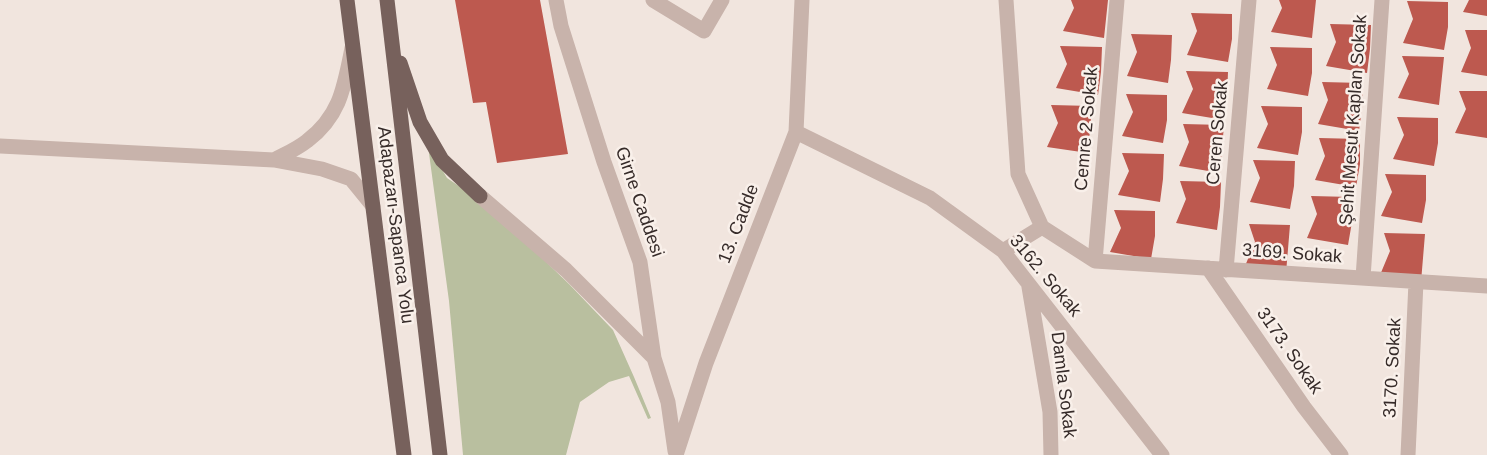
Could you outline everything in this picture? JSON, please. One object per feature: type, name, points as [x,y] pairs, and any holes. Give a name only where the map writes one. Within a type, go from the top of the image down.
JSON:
[{"type":"main road","name":"Adapazarı-Sapanca Yolu","points":[[347,0],[404,455]]},
{"type":"main road","name":"Adapazarı-Sapanca Yolu","points":[[387,0],[440,455]]},
{"type":"main road","points":[[390,29],[420,122],[442,160],[480,196]]},
{"type":"street","name":"Girne Caddesi","points":[[556,0],[561,26],[604,162],[640,262],[654,358],[669,402],[676,454]]},
{"type":"street","points":[[653,0],[704,31],[722,0]]},
{"type":"street","name":"13. Cadde","points":[[676,454],[706,363],[796,132],[802,0]]},
{"type":"street","points":[[1006,0],[1018,174],[1042,226],[1095,261]]},
{"type":"street","name":"Cemre 2 Sokak","points":[[1095,261],[1117,0]]},
{"type":"street","name":"Ceren Sokak","points":[[1226,270],[1249,0]]},
{"type":"street","name":"Şehit Mesut Kaplan Sokak","points":[[1363,278],[1382,0]]},
{"type":"street","points":[[274,160],[306,142],[332,117],[344,88],[353,45]]},
{"type":"street","name":"3162. Sokak","points":[[796,132],[930,198],[1003,251],[1162,455]]},
{"type":"street","points":[[0,146],[274,160],[322,169],[351,179],[373,206]]},
{"type":"street","points":[[480,196],[566,270],[654,358]]},
{"type":"street","points":[[1003,251],[1042,226]]},
{"type":"street","name":"3169. Sokak","points":[[1095,261],[1487,286]]},
{"type":"street","name":"3173. Sokak","points":[[1208,268],[1304,407],[1341,455]]},
{"type":"street","name":"3170. Sokak","points":[[1408,455],[1416,282]]},
{"type":"street","name":"Damla Sokak","points":[[1029,284],[1050,411],[1052,455]]},
{"type":"green space","points":[[428,146],[447,178],[472,195],[518,235],[613,330],[651,418],[648,419],[629,376],[609,382],[580,402],[566,455],[463,455],[449,301]]},
{"type":"building","points":[[455,0],[540,0],[568,154],[497,163],[486,102],[473,103]]},
{"type":"building","points":[[1071,0],[1108,0],[1104,38],[1063,31],[1074,8]]},
{"type":"building","points":[[1279,0],[1316,0],[1312,38],[1271,32],[1282,8]]},
{"type":"building","points":[[1469,0],[1487,0],[1487,16],[1463,12]]},
{"type":"building","points":[[1407,1],[1448,2],[1448,27],[1444,50],[1403,43],[1413,19]]},
{"type":"building","points":[[1191,13],[1232,14],[1232,39],[1228,62],[1187,55],[1197,31]]},
{"type":"building","points":[[1330,24],[1371,25],[1367,73],[1326,66],[1336,42]]},
{"type":"building","points":[[1465,30],[1487,30],[1487,76],[1461,72],[1471,48]]},
{"type":"building","points":[[1131,34],[1172,35],[1168,83],[1127,76],[1137,52]]},
{"type":"building","points":[[1060,46],[1102,47],[1098,95],[1056,88],[1067,64]]},
{"type":"building","points":[[1270,47],[1312,48],[1312,73],[1308,96],[1267,89],[1277,65]]},
{"type":"building","points":[[1402,56],[1444,57],[1439,105],[1398,98],[1409,74]]},
{"type":"building","points":[[1186,71],[1228,72],[1224,120],[1182,113],[1193,89]]},
{"type":"building","points":[[1322,82],[1363,83],[1359,131],[1318,124],[1328,100]]},
{"type":"building","points":[[1459,91],[1487,91],[1487,138],[1455,133],[1466,109]]},
{"type":"building","points":[[1126,94],[1167,95],[1167,120],[1163,143],[1122,136],[1133,112]]},
{"type":"building","points":[[1051,105],[1092,106],[1088,153],[1047,147],[1058,123]]},
{"type":"building","points":[[1261,106],[1302,107],[1302,132],[1298,155],[1257,148],[1268,124]]},
{"type":"building","points":[[1397,117],[1438,118],[1438,143],[1434,166],[1393,159],[1404,135]]},
{"type":"building","points":[[1183,124],[1224,125],[1220,173],[1179,166],[1189,142]]},
{"type":"building","points":[[1319,138],[1360,139],[1360,164],[1356,187],[1315,180],[1325,156]]},
{"type":"building","points":[[1122,153],[1164,154],[1160,202],[1118,195],[1129,171]]},
{"type":"building","points":[[1253,160],[1295,161],[1290,209],[1250,202],[1260,178]]},
{"type":"building","points":[[1385,174],[1426,175],[1426,200],[1422,223],[1381,216],[1392,192]]},
{"type":"building","points":[[1180,181],[1221,182],[1217,230],[1176,223],[1186,199]]},
{"type":"building","points":[[1311,196],[1352,197],[1352,222],[1348,245],[1307,238],[1317,214]]},
{"type":"building","points":[[1114,210],[1155,211],[1155,236],[1151,259],[1110,252],[1121,228]]},
{"type":"building","points":[[1249,224],[1290,225],[1286,273],[1245,266],[1255,242]]},
{"type":"building","points":[[1384,233],[1425,234],[1421,282],[1380,275],[1390,251]]}]
